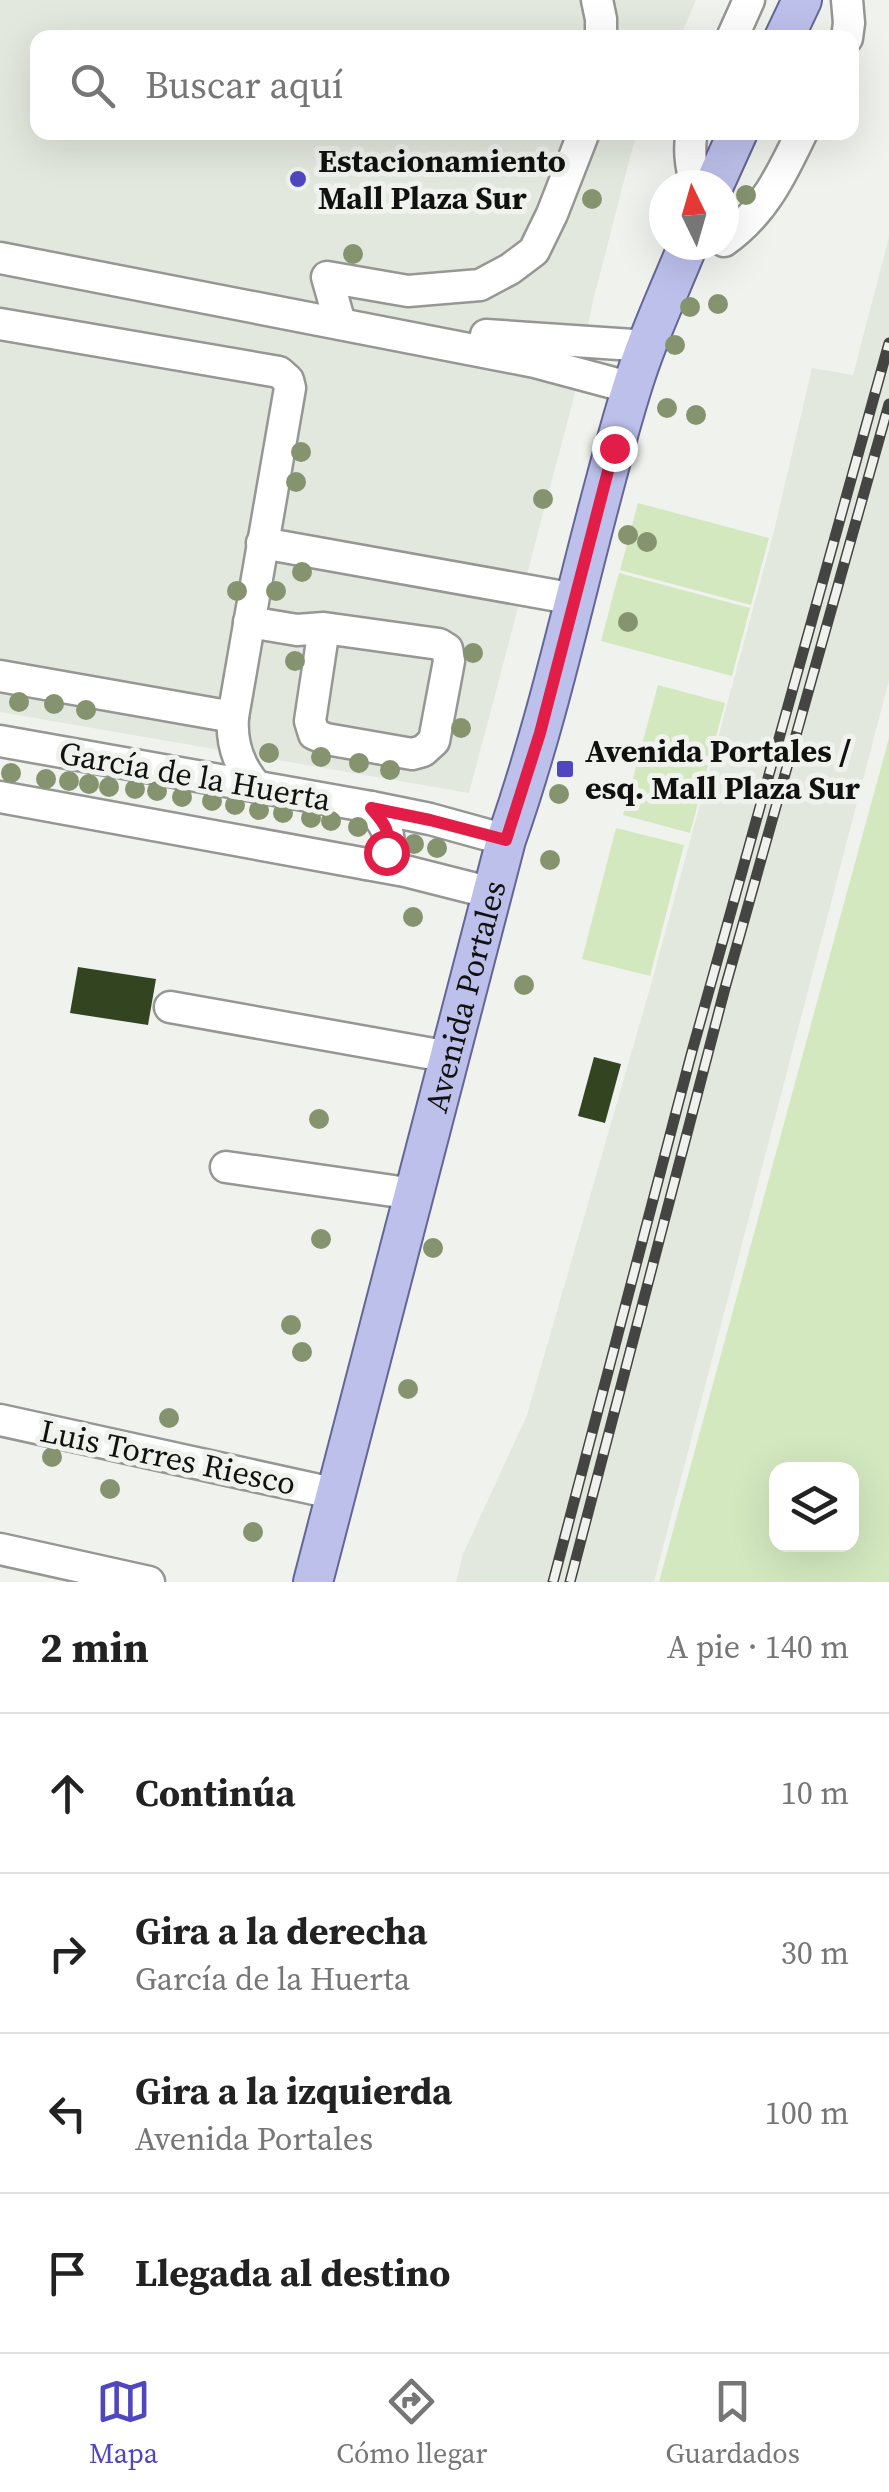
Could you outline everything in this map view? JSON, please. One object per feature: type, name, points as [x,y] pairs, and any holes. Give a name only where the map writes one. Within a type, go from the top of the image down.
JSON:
[{"type":"main road","points":[[788,30],[802,0]]},
{"type":"main road","points":[[721,170],[734,140]]},
{"type":"main road","name":"Avenida Portales","points":[[313,1582],[506,840],[540,733],[632,388],[682,260]]},
{"type":"street","points":[[597,0],[600,30]]},
{"type":"street","points":[[736,30],[750,0]]},
{"type":"street","points":[[847,0],[848,30]]},
{"type":"street","points":[[340,323],[327,277],[408,292],[480,285],[510,269],[534,250],[581,140]]},
{"type":"street","points":[[691,140],[692,170]]},
{"type":"street","points":[[739,230],[766,200],[798,140]]},
{"type":"street","points":[[0,258],[535,362],[632,388]]},
{"type":"street","points":[[0,324],[283,374],[290,384],[233,717],[235,750],[257,788]]},
{"type":"street","points":[[398,334],[474,334],[648,346]]},
{"type":"street","points":[[262,543],[575,598]]},
{"type":"street","points":[[248,622],[300,630],[324,628],[439,644],[447,650],[449,661],[434,741],[412,754],[314,734],[310,721],[324,628]]},
{"type":"street","points":[[0,676],[233,717]]},
{"type":"street","points":[[168,770],[207,756],[225,735],[233,717]]},
{"type":"street","name":"García de la Huerta","points":[[0,741],[371,808],[506,840]]},
{"type":"street","name":"García de la Huerta","points":[[0,797],[418,874],[492,894]]},
{"type":"street","points":[[366,864],[382,859],[389,841],[386,825],[371,808]]},
{"type":"street","points":[[170,1008],[450,1057]]},
{"type":"street","points":[[226,1167],[414,1194]]},
{"type":"street","name":"Luis Torres Riesco","points":[[0,1420],[336,1494]]},
{"type":"street","points":[[0,1549],[149,1582]]},
{"type":"shaded area","points":[[0,0],[696,0],[683,30],[30,30],[30,140],[636,140],[592,305],[575,393],[469,793],[0,712]]},
{"type":"shaded area","points":[[889,237],[889,680],[654,1582],[456,1582],[463,1554],[527,1415],[652,981],[773,535],[812,368],[853,375]]},
{"type":"green space","points":[[638,503],[769,538],[751,605],[620,570]]},
{"type":"green space","points":[[619,573],[750,608],[732,676],[601,641]]},
{"type":"green space","points":[[658,685],[725,703],[690,833],[623,815]]},
{"type":"green space","points":[[889,738],[889,1582],[659,1582]]},
{"type":"green space","points":[[616,828],[684,845],[650,976],[582,959]]},
{"type":"building","points":[[78,967],[156,979],[148,1025],[70,1013]]},
{"type":"building","points":[[594,1057],[621,1064],[605,1123],[578,1116]]},
{"type":"railway","points":[[553,1582],[691,1055],[889,343]]},
{"type":"railway","points":[[570,1582],[725,988],[889,404]]},
{"type":"place","name":"Estacionamiento Mall Plaza Sur","points":[[298,179]]},
{"type":"place","name":"Avenida Portales / esq. Mall Plaza Sur","points":[[565,769]]},
{"type":"route","points":[[386,852],[386,825],[371,808],[506,840],[540,733],[614,448]]}]
